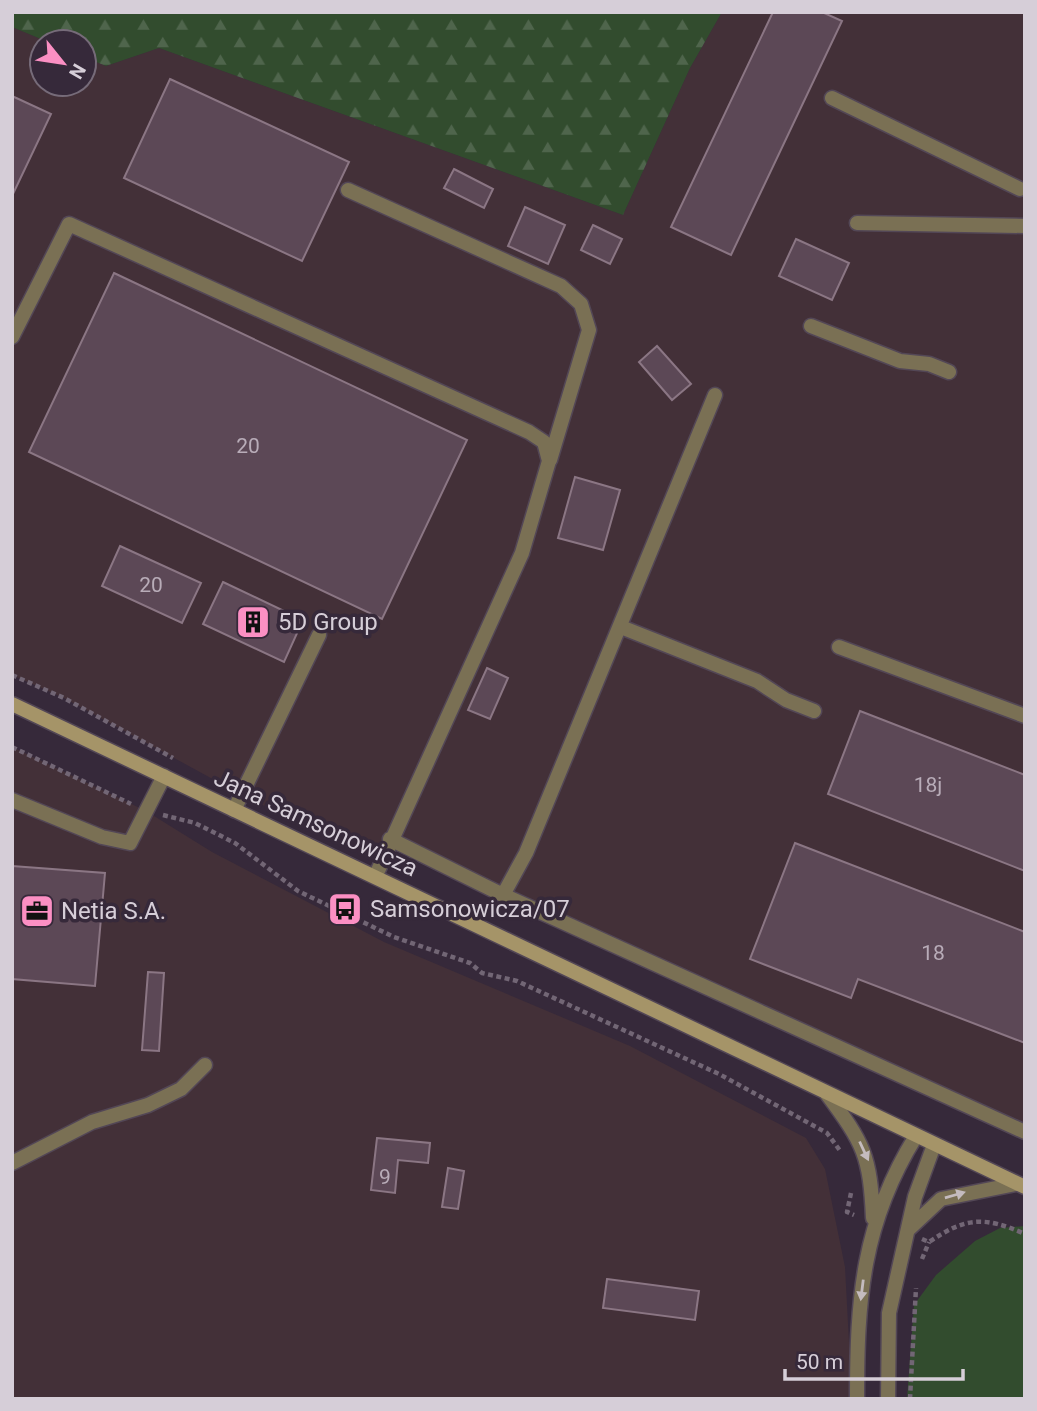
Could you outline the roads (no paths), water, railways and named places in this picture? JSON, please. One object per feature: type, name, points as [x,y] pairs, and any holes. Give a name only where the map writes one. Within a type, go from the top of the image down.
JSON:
[{"type":"main road","name":"Jana Samsonowicza","points":[[12,704],[376,875],[1020,1185]]},
{"type":"street","points":[[832,98],[1020,189]]},
{"type":"street","points":[[348,190],[561,286],[581,304],[589,330],[522,553],[390,839],[376,875]]},
{"type":"street","points":[[857,223],[1025,226]]},
{"type":"street","points":[[12,337],[69,224],[529,432],[544,442],[549,461]]},
{"type":"street","points":[[811,326],[900,361],[929,364],[949,372]]},
{"type":"street","points":[[503,895],[526,853],[715,395]]},
{"type":"street","points":[[621,627],[757,681],[786,700],[814,711]]},
{"type":"street","points":[[234,810],[319,635]]},
{"type":"street","points":[[839,647],[1025,716]]},
{"type":"street","points":[[12,800],[102,837],[131,843],[164,776]]},
{"type":"street","points":[[390,839],[503,895],[1025,1132]]},
{"type":"street","points":[[12,1163],[92,1122],[148,1105],[181,1088],[205,1065]]},
{"type":"street","name":"Jana Samsonowicza","points":[[827,1094],[855,1131],[869,1161],[873,1223],[857,1337],[857,1399]]},
{"type":"street","name":"Jana Samsonowicza","points":[[873,1223],[895,1170],[916,1136]]},
{"type":"street","points":[[888,1399],[890,1313],[906,1233],[934,1145]]},
{"type":"street","name":"Jana Samsonowicza","points":[[906,1233],[921,1215],[941,1199],[1020,1185]]},
{"type":"place","name":"5D Group","points":[[253,622]]},
{"type":"place","name":"Samsonowicza/07","points":[[345,909]]},
{"type":"place","name":"Netia S.A.","points":[[37,911]]}]
